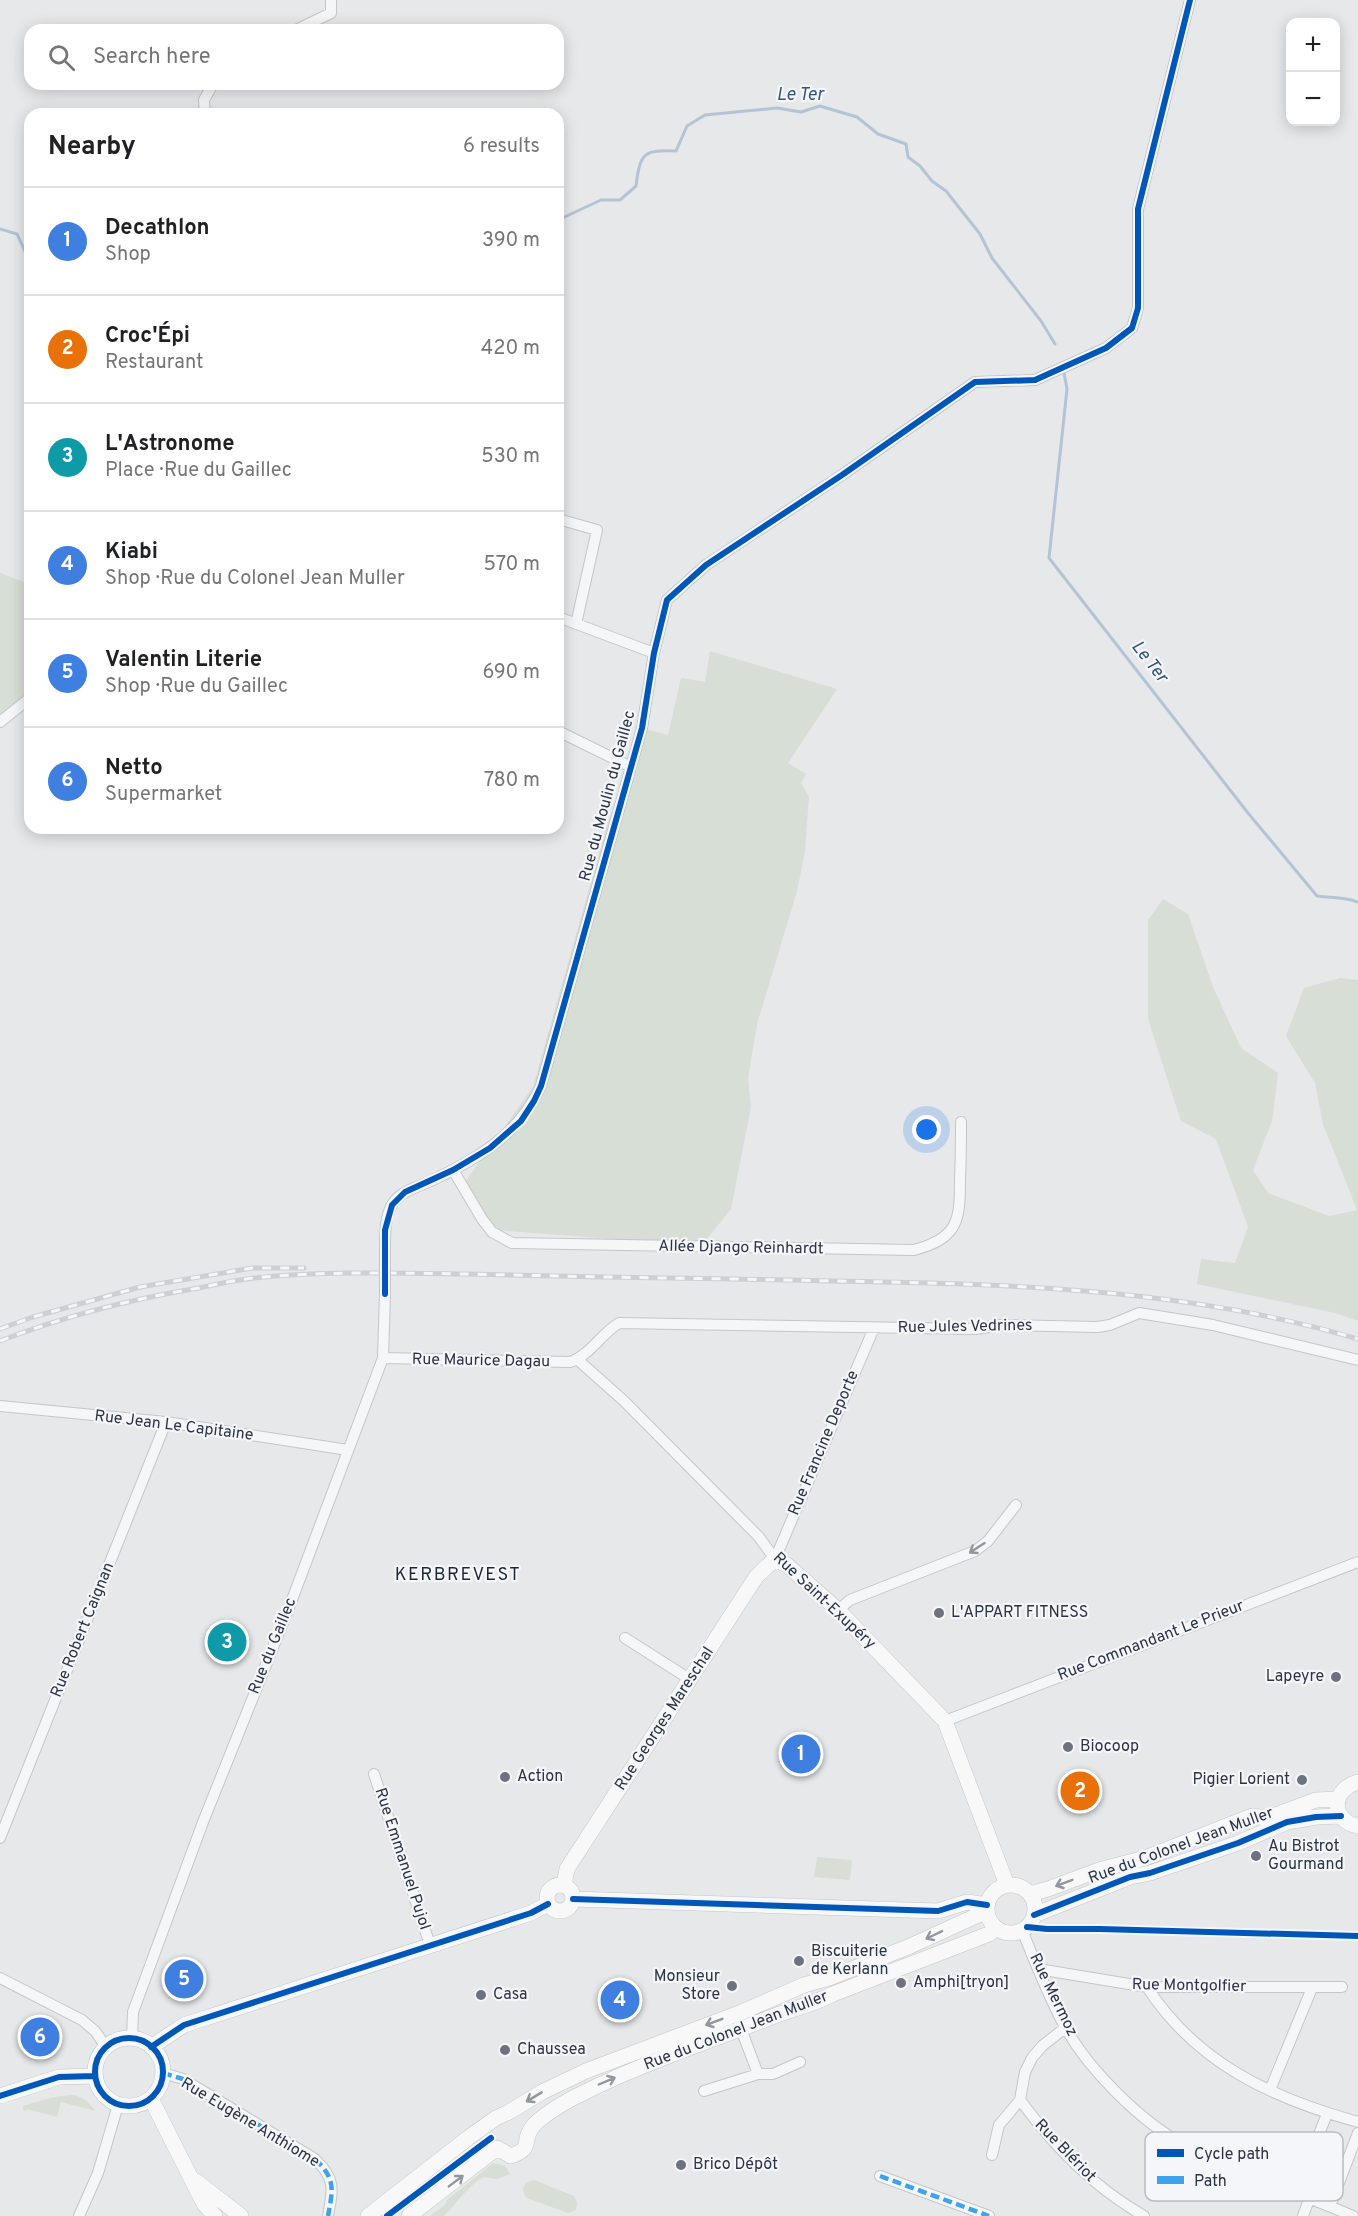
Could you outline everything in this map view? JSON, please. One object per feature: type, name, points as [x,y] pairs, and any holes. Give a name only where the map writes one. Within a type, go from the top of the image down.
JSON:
[{"type":"main road","name":"Rue Saint-Exupéry","points":[[775,1559],[786,1565],[838,1610],[945,1721],[1007,1885]]},
{"type":"main road","name":"Rue Georges Mareschal","points":[[564,1885],[567,1869],[756,1577],[775,1559]]},
{"type":"main road","points":[[1358,1782],[1342,1790],[1337,1807],[1347,1823],[1358,1826]]},
{"type":"main road","name":"Rue du Colonel Jean Muller","points":[[1030,1894],[1099,1870],[1145,1858],[1252,1816],[1267,1818],[1316,1800],[1338,1798]]},
{"type":"main road","name":"Rue du Colonel Jean Muller","points":[[1034,1915],[1130,1877],[1150,1873],[1238,1843],[1287,1822],[1341,1816]]},
{"type":"main road","points":[[555,1885],[564,1885],[572,1893],[573,1899],[570,1907],[562,1911],[554,1910],[546,1899],[548,1891],[555,1885]]},
{"type":"main road","points":[[1007,1885],[1020,1886],[1030,1894],[1034,1904],[1034,1915],[1032,1921],[1022,1930],[1009,1933],[996,1928],[990,1921],[987,1908],[994,1892],[1007,1885]]},
{"type":"main road","points":[[573,1899],[938,1911],[967,1902],[987,1908]]},
{"type":"main road","points":[[151,2047],[184,2025],[531,1913],[548,1904]]},
{"type":"main road","name":"Rue du Colonel Jean Muller","points":[[368,2216],[491,2122],[542,2092],[586,2072],[742,2012],[804,1985],[829,1978],[908,1947],[987,1908]]},
{"type":"main road","name":"Rue du Colonel Jean Muller","points":[[496,2148],[511,2156],[519,2153],[527,2143],[531,2129],[543,2117],[580,2094],[637,2069],[989,1934],[996,1928]]},
{"type":"main road","points":[[132,2038],[151,2047],[162,2063],[163,2073],[159,2087],[151,2098],[141,2104],[129,2106],[118,2105],[102,2094],[95,2076],[95,2065],[99,2055],[106,2047],[114,2042],[132,2038]]},
{"type":"main road","points":[[0,2096],[58,2077],[95,2076]]},
{"type":"main road","points":[[151,2098],[204,2204],[215,2216]]},
{"type":"main road","points":[[409,2216],[496,2148],[489,2130],[491,2122]]},
{"type":"main road","points":[[188,2172],[200,2185],[241,2216]]},
{"type":"street","points":[[308,24],[331,13],[331,0]]},
{"type":"street","name":"Rue du Moulin du Gaillec","points":[[385,1248],[385,1230],[392,1205],[398,1198],[405,1192],[453,1170],[490,1148],[512,1130],[528,1111],[542,1086],[642,728],[654,653],[667,600],[706,566],[975,382],[1035,380],[1106,348],[1132,328],[1138,308],[1138,209],[1190,0]]},
{"type":"street","points":[[205,108],[204,100],[210,90]]},
{"type":"street","points":[[564,521],[597,530],[576,624]]},
{"type":"street","points":[[564,619],[654,653]]},
{"type":"street","points":[[0,722],[24,703]]},
{"type":"street","points":[[564,734],[631,767]]},
{"type":"street","name":"Allée Django Reinhardt","points":[[453,1170],[492,1232],[512,1243],[914,1250],[930,1246],[940,1240],[949,1232],[960,1212],[961,1122]]},
{"type":"street","name":"Rue du Gaillec","points":[[132,2038],[133,2012],[203,1822],[290,1605],[384,1359],[385,1248]]},
{"type":"street","name":"Rue Jules Vedrines","points":[[578,1360],[609,1329],[619,1323],[976,1329],[1000,1325],[1097,1327],[1110,1325],[1139,1312],[1213,1325],[1358,1360]]},
{"type":"street","name":"Rue Francine Deporte","points":[[775,1559],[874,1328]]},
{"type":"street","name":"Rue Maurice Dagau","points":[[384,1359],[570,1362],[578,1360]]},
{"type":"street","name":"Rue Saint-Exupéry","points":[[578,1360],[624,1401],[759,1537],[775,1559]]},
{"type":"street","name":"Rue Jean Le Capitaine","points":[[0,1406],[165,1422],[348,1450]]},
{"type":"street","name":"Rue Robert Caignan","points":[[0,1838],[165,1422]]},
{"type":"street","points":[[838,1610],[850,1599],[975,1551],[988,1541],[1016,1505]]},
{"type":"street","name":"Rue Commandant Le Prieur","points":[[945,1721],[1358,1562]]},
{"type":"street","points":[[625,1638],[691,1680]]},
{"type":"street","name":"Rue Emmanuel Pujol","points":[[374,1774],[430,1945]]},
{"type":"street","name":"Rue Mermoz","points":[[1022,1930],[1065,2028],[1106,2082],[1128,2104],[1163,2132]]},
{"type":"street","name":"Rue Montgolfier","points":[[1038,1969],[1111,1983],[1147,1987],[1342,1987]]},
{"type":"street","points":[[0,1978],[82,2020],[95,2031],[106,2047]]},
{"type":"street","points":[[1147,1987],[1161,2008],[1183,2032],[1212,2058],[1243,2078],[1327,2114],[1358,2122]]},
{"type":"street","points":[[1270,2090],[1312,1988]]},
{"type":"street","points":[[992,2155],[999,2125],[1020,2100],[1024,2072],[1032,2058],[1042,2046],[1065,2028]]},
{"type":"street","points":[[741,2029],[758,2074]]},
{"type":"street","points":[[704,2091],[758,2074],[773,2074],[800,2062]]},
{"type":"street","name":"Rue Eugène Anthiome","points":[[163,2073],[183,2079],[315,2159],[331,2179],[332,2191],[328,2216]]},
{"type":"street","name":"Rue Blériot","points":[[1020,2100],[1044,2132],[1081,2172],[1119,2202],[1144,2216]]},
{"type":"street","points":[[79,2216],[98,2174],[118,2105]]},
{"type":"street","points":[[1320,2132],[1327,2114]]},
{"type":"street","points":[[1343,2172],[1358,2133]]},
{"type":"street","points":[[880,2176],[989,2216]]},
{"type":"street","points":[[1303,2216],[1308,2201]]},
{"type":"street","name":"Rue Mermoz","points":[[1315,2201],[1353,2216]]},
{"type":"street","points":[[1330,2206],[1332,2201]]},
{"type":"shaded area","points":[[0,573],[24,582],[24,697],[0,715]]},
{"type":"shaded area","points":[[710,651],[837,689],[788,763],[806,774],[801,783],[809,797],[805,851],[797,891],[757,1024],[748,1078],[751,1107],[731,1209],[701,1246],[496,1230],[465,1182],[533,1087],[606,828],[642,728],[668,735],[681,678],[705,682]]},
{"type":"shaded area","points":[[1163,899],[1188,914],[1213,987],[1241,1048],[1278,1073],[1272,1121],[1253,1170],[1268,1193],[1329,1216],[1357,1210],[1323,1124],[1315,1083],[1286,1036],[1304,988],[1340,978],[1358,980],[1358,1321],[1335,1313],[1197,1284],[1201,1259],[1235,1263],[1248,1227],[1216,1139],[1181,1121],[1148,1019],[1148,920]]},
{"type":"shaded area","points":[[817,1857],[852,1860],[850,1880],[814,1877]]},
{"type":"shaded area","points":[[69,2095],[84,2099],[95,2111],[61,2102],[57,2117],[23,2110],[23,2106]]},
{"type":"shaded area","points":[[493,2163],[505,2166],[510,2174],[497,2179],[483,2177],[467,2190],[444,2216],[430,2216],[446,2204],[447,2200]]},
{"type":"shaded area","points":[[534,2180],[574,2196],[577,2202],[576,2210],[568,2213],[527,2198],[523,2192],[524,2185]]},
{"type":"waterway","name":"Le Ter","points":[[564,217],[601,200],[620,200],[636,186],[639,166],[646,155],[657,151],[676,151],[687,126],[705,115],[777,108],[801,112],[820,106],[857,117],[878,134],[906,144],[908,157],[920,166],[932,181],[946,191],[980,234],[992,258],[1041,321],[1055,344]]},
{"type":"waterway","name":"Le Ter","points":[[0,229],[17,234],[24,249]]},
{"type":"waterway","name":"Le Ter","points":[[1064,373],[1067,389],[1049,558],[1248,813],[1317,896],[1358,902]]},
{"type":"railway","points":[[0,1329],[33,1317],[140,1287],[252,1268],[304,1268]]},
{"type":"railway","points":[[0,1341],[98,1309],[226,1282],[307,1274],[360,1273],[893,1282],[1049,1288],[1205,1305],[1282,1319],[1358,1339]]},
{"type":"marked path","points":[[163,2073],[183,2079],[315,2159],[330,2179],[332,2191],[328,2216]]},
{"type":"marked path","points":[[880,2176],[989,2216]]},
{"type":"cycle path","points":[[385,1294],[385,1230],[392,1205],[405,1192],[453,1170],[490,1148],[521,1121],[541,1086],[642,728],[654,653],[667,600],[706,565],[842,475],[975,382],[1035,380],[1106,348],[1132,328],[1138,308],[1138,209],[1190,0]]},
{"type":"cycle path","points":[[1034,1915],[1130,1877],[1150,1873],[1238,1843],[1287,1822],[1341,1816]]},
{"type":"cycle path","points":[[573,1899],[938,1911],[967,1902],[987,1905]]},
{"type":"cycle path","points":[[151,2047],[184,2025],[531,1913],[548,1904]]},
{"type":"cycle path","points":[[1027,1927],[1358,1936]]},
{"type":"cycle path","points":[[129,2038],[142,2041],[153,2048],[160,2059],[163,2072],[160,2085],[153,2096],[142,2103],[129,2106],[116,2103],[105,2096],[98,2085],[95,2072],[98,2059],[105,2048],[116,2041],[129,2038]]},
{"type":"cycle path","points":[[0,2096],[59,2077],[95,2076]]},
{"type":"cycle path","points":[[387,2216],[491,2138]]},
{"type":"place","name":"L'APPART FITNESS","points":[[939,1613]]},
{"type":"place","name":"L'Astronome","points":[[227,1642]]},
{"type":"place","name":"Lapeyre","points":[[1336,1677]]},
{"type":"place","name":"Biocoop","points":[[1068,1747]]},
{"type":"place","name":"Decathlon","points":[[801,1754]]},
{"type":"place","name":"Action","points":[[505,1777]]},
{"type":"place","name":"Pigier Lorient","points":[[1302,1780]]},
{"type":"place","name":"Croc'Épi","points":[[1080,1791]]},
{"type":"place","name":"Au Bistrot Gourmand","points":[[1256,1856]]},
{"type":"place","name":"Biscuiterie de Kerlann","points":[[799,1961]]},
{"type":"place","name":"Valentin Literie","points":[[184,1979]]},
{"type":"place","name":"Amphi[tryon]","points":[[901,1983]]},
{"type":"place","name":"Monsieur Store","points":[[732,1986]]},
{"type":"place","name":"Casa","points":[[481,1995]]},
{"type":"place","name":"Kiabi","points":[[620,2000]]},
{"type":"place","name":"Netto","points":[[40,2037]]},
{"type":"place","name":"Chaussea","points":[[505,2050]]},
{"type":"place","name":"Brico Dépôt","points":[[681,2165]]},
{"type":"district","name":"KERBREVEST","points":[[458,1575]]}]
